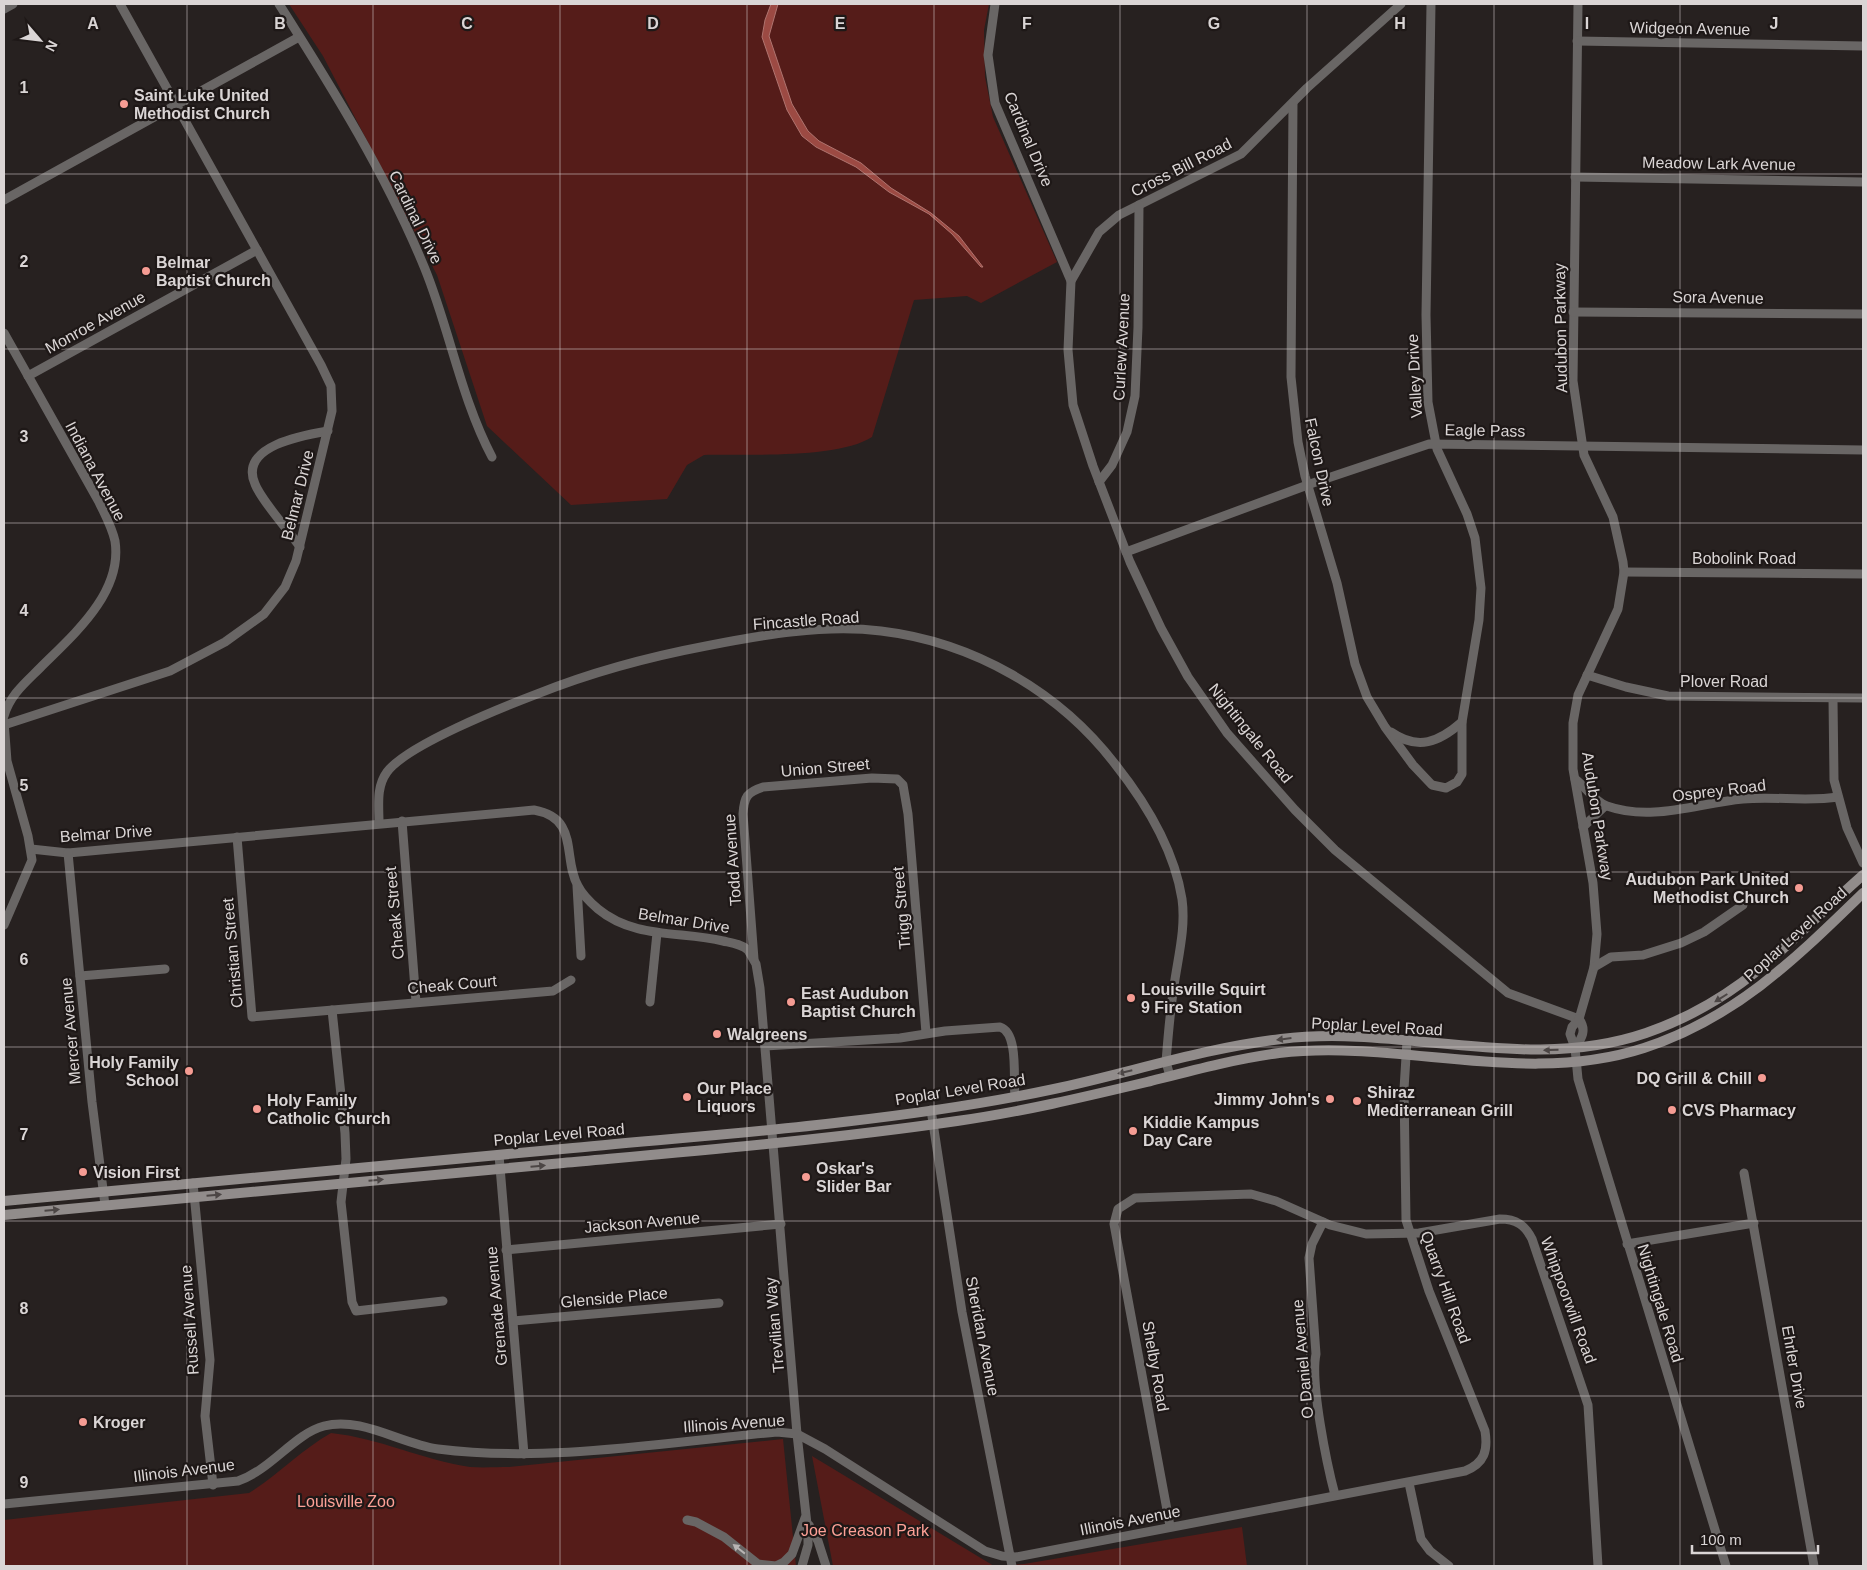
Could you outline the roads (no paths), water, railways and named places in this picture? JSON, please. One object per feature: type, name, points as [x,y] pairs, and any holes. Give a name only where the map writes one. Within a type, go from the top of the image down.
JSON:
[{"type":"main road","name":"Poplar Level Road","points":[[4,1201],[772,1129],[931,1110],[1015,1096],[1245,1044],[1304,1037],[1362,1037],[1526,1051],[1575,1048],[1642,1034],[1710,1004],[1741,985],[1774,959],[1863,875]]},
{"type":"main road","name":"Poplar Level Road","points":[[4,1215],[773,1143],[933,1124],[1038,1107],[1252,1058],[1293,1052],[1338,1050],[1532,1064],[1601,1059],[1640,1049],[1690,1030],[1720,1014],[1783,970],[1863,893]]},
{"type":"street","points":[[4,9],[13,4]]},
{"type":"street","name":"Belmar Drive","points":[[4,721],[170,671],[225,642],[264,614],[276,601],[289,580],[300,547],[328,431],[333,402],[328,379],[120,4]]},
{"type":"street","name":"Cardinal Drive","points":[[279,4],[350,120],[408,231],[441,313],[474,419],[492,457]]},
{"type":"street","name":"Cardinal Drive","points":[[995,4],[988,55],[995,103],[1071,281]]},
{"type":"street","name":"Cross Bill Road","points":[[1071,281],[1099,232],[1118,215],[1241,154],[1293,103],[1401,4]]},
{"type":"street","name":"Valley Drive","points":[[1431,4],[1426,370],[1428,402],[1436,444],[1476,538],[1481,609],[1462,722],[1462,774],[1457,782],[1446,788]]},
{"type":"street","name":"Audubon Parkway","points":[[1575,1048],[1583,1035],[1583,1026],[1579,1020],[1594,967],[1597,944],[1593,883],[1575,779],[1572,746],[1573,723],[1578,695],[1613,623],[1624,572],[1624,562],[1613,518],[1590,470],[1583,446],[1573,381],[1578,4]]},
{"type":"street","points":[[4,200],[300,36]]},
{"type":"street","name":"Widgeon Avenue","points":[[1577,41],[1863,46]]},
{"type":"street","name":"Falcon Drive","points":[[1293,103],[1291,377],[1298,442],[1307,486],[1337,583],[1355,664],[1367,697],[1385,727],[1428,781],[1438,787],[1446,788]]},
{"type":"street","name":"Meadow Lark Avenue","points":[[1575,177],[1863,182]]},
{"type":"street","name":"Curlew Avenue","points":[[1099,482],[1112,465],[1127,432],[1135,396],[1138,327],[1139,204]]},
{"type":"street","name":"Monroe Avenue","points":[[28,376],[257,250]]},
{"type":"street","name":"Nightingale Road","points":[[1071,281],[1068,350],[1070,380],[1077,419],[1126,552],[1161,628],[1188,677],[1227,733],[1295,810],[1335,850],[1508,993],[1579,1020]]},
{"type":"street","name":"Sora Avenue","points":[[1573,312],[1863,314]]},
{"type":"street","name":"Indiana Avenue","points":[[4,334],[99,502],[112,532],[116,553],[110,582],[90,614],[74,634],[13,695],[4,721]]},
{"type":"street","points":[[300,547],[254,484],[252,473],[254,465],[265,450],[275,444],[328,431]]},
{"type":"street","name":"Eagle Pass","points":[[1126,552],[1422,445],[1863,450]]},
{"type":"street","name":"Bobolink Road","points":[[1624,572],[1863,574]]},
{"type":"street","name":"Fincastle Road","points":[[379,823],[380,785],[386,773],[395,764],[424,745],[474,720],[580,678],[628,664],[700,647],[816,631],[881,631],[915,636],[952,647],[1014,676],[1056,704],[1078,723],[1119,769],[1157,827],[1178,880],[1184,927],[1166,1062],[1170,1076]]},
{"type":"street","name":"Plover Road","points":[[1587,675],[1626,687],[1668,696],[1863,698]]},
{"type":"street","points":[[1833,698],[1834,780],[1847,828],[1863,863]]},
{"type":"street","points":[[4,721],[8,766],[31,849],[30,865],[4,925]]},
{"type":"street","points":[[1385,727],[1401,739],[1420,743],[1433,742],[1447,735],[1462,722]]},
{"type":"street","name":"Union Street","points":[[751,791],[763,787],[872,778],[892,777],[901,782]]},
{"type":"street","name":"Osprey Road","points":[[1575,779],[1605,806],[1632,812],[1653,813],[1744,799],[1817,800],[1838,797]]},
{"type":"street","name":"Trigg Street","points":[[901,782],[905,792],[908,814],[926,1033]]},
{"type":"street","name":"Todd Avenue","points":[[751,791],[744,798],[743,814],[754,959]]},
{"type":"street","points":[[1583,827],[1605,806]]},
{"type":"street","name":"Belmar Drive","points":[[31,849],[68,853],[525,810],[544,812],[558,822],[564,830],[577,886],[591,903],[611,919],[657,933],[713,939],[736,944],[748,950],[754,959]]},
{"type":"street","name":"Cheak Street","points":[[402,821],[416,1002]]},
{"type":"street","name":"Christian Street","points":[[236,836],[252,1017],[332,1010]]},
{"type":"street","name":"Mercer Avenue","points":[[68,853],[105,1206]]},
{"type":"street","points":[[577,886],[582,956]]},
{"type":"street","points":[[1594,967],[1612,957],[1643,955],[1681,944],[1704,932],[1743,905]]},
{"type":"street","points":[[650,1002],[657,933]]},
{"type":"street","points":[[1597,944],[1612,957]]},
{"type":"street","points":[[754,959],[760,988],[772,1129]]},
{"type":"street","points":[[80,976],[165,969]]},
{"type":"street","name":"Cheak Court","points":[[332,1010],[552,991],[571,980]]},
{"type":"street","points":[[332,1010],[345,1133],[342,1211],[352,1302],[356,1311],[443,1301]]},
{"type":"street","points":[[765,1046],[900,1038],[926,1033],[996,1026],[1003,1028],[1010,1036],[1012,1042],[1015,1096]]},
{"type":"street","name":"Quarry Hill Road","points":[[1407,1041],[1404,1090],[1405,1205],[1410,1232],[1429,1291],[1481,1420],[1487,1441],[1484,1457],[1473,1468],[1409,1483]]},
{"type":"street","name":"Nightingale Road","points":[[1575,1048],[1578,1079],[1726,1566]]},
{"type":"street","name":"Sheridan Avenue","points":[[931,1110],[962,1312],[1011,1562]]},
{"type":"street","name":"Trevilian Way","points":[[772,1129],[808,1545],[802,1566]]},
{"type":"street","name":"Grenade Avenue","points":[[499,1155],[524,1454]]},
{"type":"street","name":"Ehrler Drive","points":[[1744,1173],[1814,1566]]},
{"type":"street","name":"Russell Avenue","points":[[193,1183],[210,1360],[204,1416],[213,1485]]},
{"type":"street","name":"Whippoorwill Road","points":[[1116,1212],[1122,1204],[1135,1198],[1251,1194],[1276,1201],[1347,1231],[1366,1234],[1410,1232],[1419,1234],[1506,1219],[1523,1226],[1532,1239],[1588,1404],[1598,1566]]},
{"type":"street","name":"Shelby Road","points":[[1116,1212],[1114,1224],[1119,1256],[1129,1298],[1170,1526]]},
{"type":"street","name":"O Daniel Avenue","points":[[1322,1222],[1312,1244],[1309,1258],[1316,1354],[1314,1364],[1318,1403],[1335,1495]]},
{"type":"street","points":[[1627,1244],[1754,1222]]},
{"type":"street","name":"Jackson Avenue","points":[[506,1250],[781,1224]]},
{"type":"street","name":"Glenside Place","points":[[513,1322],[719,1303]]},
{"type":"street","name":"Illinois Avenue","points":[[4,1504],[213,1485],[238,1481],[256,1474],[311,1432],[332,1425],[364,1428],[422,1446],[471,1452],[524,1454],[583,1451],[778,1432],[797,1434],[825,1449],[974,1545],[1011,1562],[1170,1526],[1409,1483]]},
{"type":"street","points":[[1409,1483],[1421,1539],[1430,1551],[1449,1566]]},
{"type":"street","points":[[687,1520],[696,1522],[724,1537],[758,1564],[776,1566],[784,1562],[792,1554],[805,1518]]},
{"type":"street","name":"Trevilian Way","points":[[805,1518],[818,1541],[826,1566]]},
{"type":"place","name":"Saint Luke United Methodist Church","points":[[124,104]]},
{"type":"place","name":"Belmar Baptist Church","points":[[146,271]]},
{"type":"place","name":"Audubon Park United Methodist Church","points":[[1799,888]]},
{"type":"place","name":"Louisville Squirt 9 Fire Station","points":[[1131,998]]},
{"type":"place","name":"East Audubon Baptist Church","points":[[791,1002]]},
{"type":"place","name":"Walgreens","points":[[717,1034]]},
{"type":"place","name":"Holy Family School","points":[[189,1071]]},
{"type":"place","name":"DQ Grill & Chill","points":[[1762,1078]]},
{"type":"place","name":"Our Place Liquors","points":[[687,1097]]},
{"type":"place","name":"Jimmy John's","points":[[1330,1099]]},
{"type":"place","name":"Shiraz Mediterranean Grill","points":[[1357,1101]]},
{"type":"place","name":"Holy Family Catholic Church","points":[[257,1109]]},
{"type":"place","name":"CVS Pharmacy","points":[[1672,1110]]},
{"type":"place","name":"Kiddie Kampus Day Care","points":[[1133,1131]]},
{"type":"place","name":"Vision First","points":[[83,1172]]},
{"type":"place","name":"Oskar's Slider Bar","points":[[806,1177]]},
{"type":"place","name":"Kroger","points":[[83,1422]]},
{"type":"park label","name":"Louisville Zoo","points":[[346,1501]]},
{"type":"park label","name":"Joe Creason Park","points":[[865,1530]]}]
